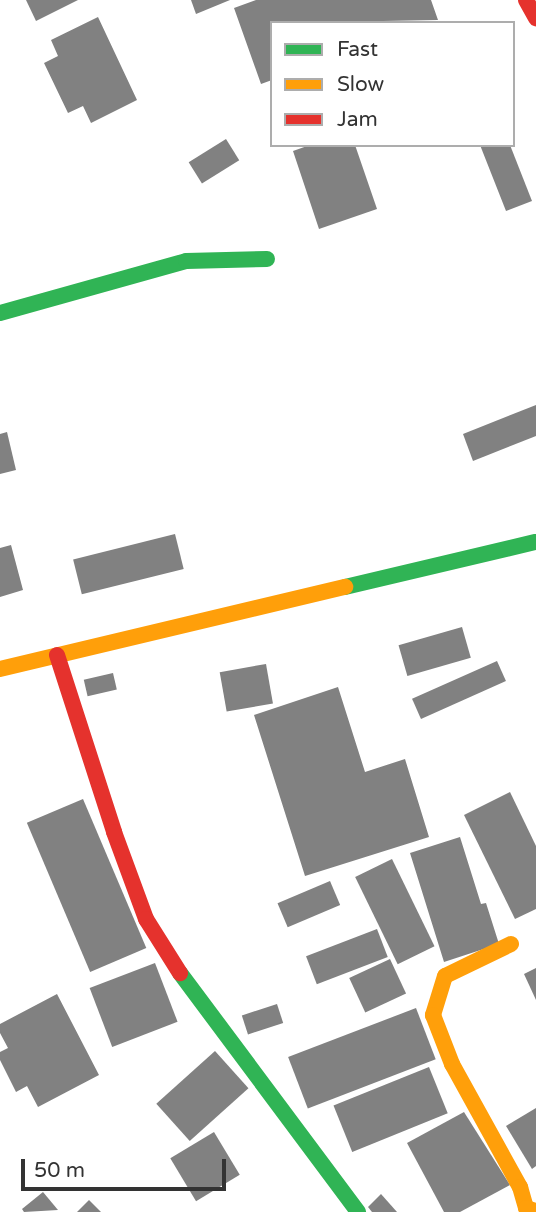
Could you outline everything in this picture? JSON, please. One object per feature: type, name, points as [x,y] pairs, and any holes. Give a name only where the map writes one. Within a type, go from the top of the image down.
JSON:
[{"type":"street","points":[[527,0],[536,18]]},
{"type":"street","points":[[0,313],[186,261],[267,259]]},
{"type":"street","points":[[0,668],[536,542]]},
{"type":"street","points":[[57,655],[114,832],[146,919],[169,959],[358,1212]]},
{"type":"street","points":[[511,944],[445,976],[433,1015],[452,1064],[520,1187],[526,1208],[536,1211]]},
{"type":"building","points":[[26,0],[78,0],[36,21]]},
{"type":"building","points":[[191,0],[230,0],[196,14]]},
{"type":"building","points":[[256,0],[431,0],[438,20],[270,21],[270,81],[261,84],[234,8]]},
{"type":"building","points":[[98,17],[137,100],[91,123],[83,106],[68,113],[44,63],[58,56],[51,40]]},
{"type":"building","points":[[226,139],[239,160],[202,184],[189,162]]},
{"type":"building","points":[[304,147],[356,147],[377,209],[319,229],[293,151]]},
{"type":"building","points":[[481,147],[511,147],[532,201],[506,211]]},
{"type":"building","points":[[536,405],[536,436],[473,461],[463,434]]},
{"type":"building","points":[[7,432],[16,470],[0,474],[0,434]]},
{"type":"building","points":[[175,534],[184,569],[82,594],[73,559]]},
{"type":"building","points":[[11,545],[23,590],[0,597],[0,548]]},
{"type":"building","points":[[462,627],[471,658],[407,676],[399,645]]},
{"type":"building","points":[[497,661],[506,681],[421,719],[412,699]]},
{"type":"building","points":[[266,664],[273,703],[227,712],[220,672]]},
{"type":"building","points":[[113,673],[117,690],[88,696],[84,680]]},
{"type":"building","points":[[338,687],[365,772],[405,759],[429,837],[305,876],[254,715]]},
{"type":"building","points":[[510,792],[536,846],[536,909],[515,919],[464,815]]},
{"type":"building","points":[[83,799],[146,948],[90,972],[27,823]]},
{"type":"building","points":[[460,837],[481,904],[486,903],[499,944],[444,962],[410,853]]},
{"type":"building","points":[[392,859],[435,946],[398,964],[355,877]]},
{"type":"building","points":[[330,881],[340,905],[288,927],[278,903]]},
{"type":"building","points":[[377,929],[388,957],[317,984],[306,956]]},
{"type":"building","points":[[390,959],[406,993],[365,1012],[349,978]]},
{"type":"building","points":[[155,963],[178,1022],[112,1047],[90,988]]},
{"type":"building","points":[[536,968],[536,1000],[524,974]]},
{"type":"building","points":[[57,994],[99,1075],[38,1107],[27,1086],[16,1092],[0,1060],[0,1052],[8,1048],[0,1033],[0,1024]]},
{"type":"building","points":[[277,1004],[283,1023],[248,1034],[242,1015]]},
{"type":"building","points":[[416,1008],[436,1059],[308,1108],[288,1057]]},
{"type":"building","points":[[215,1051],[248,1088],[190,1141],[156,1104]]},
{"type":"building","points":[[429,1067],[448,1113],[352,1152],[334,1106]]},
{"type":"building","points":[[536,1108],[536,1166],[532,1169],[506,1126]]},
{"type":"building","points":[[464,1112],[510,1185],[460,1212],[444,1212],[407,1143]]},
{"type":"building","points":[[214,1132],[240,1175],[196,1201],[170,1158]]},
{"type":"building","points":[[43,1192],[58,1210],[24,1212],[22,1209]]},
{"type":"building","points":[[381,1194],[397,1212],[372,1212],[368,1207]]},
{"type":"building","points":[[89,1200],[101,1212],[77,1212]]},
{"type":"traffic: fast","points":[[0,313],[186,261],[267,259]]},
{"type":"traffic: fast","points":[[345,587],[536,542]]},
{"type":"traffic: fast","points":[[180,973],[358,1212]]},
{"type":"traffic: slow","points":[[0,669],[345,587]]},
{"type":"traffic: slow","points":[[511,944],[445,976],[433,1015],[452,1064],[520,1187],[526,1208],[536,1211]]},
{"type":"traffic: jam","points":[[526,0],[536,18]]},
{"type":"traffic: jam","points":[[57,655],[114,832],[146,919],[180,973]]}]
